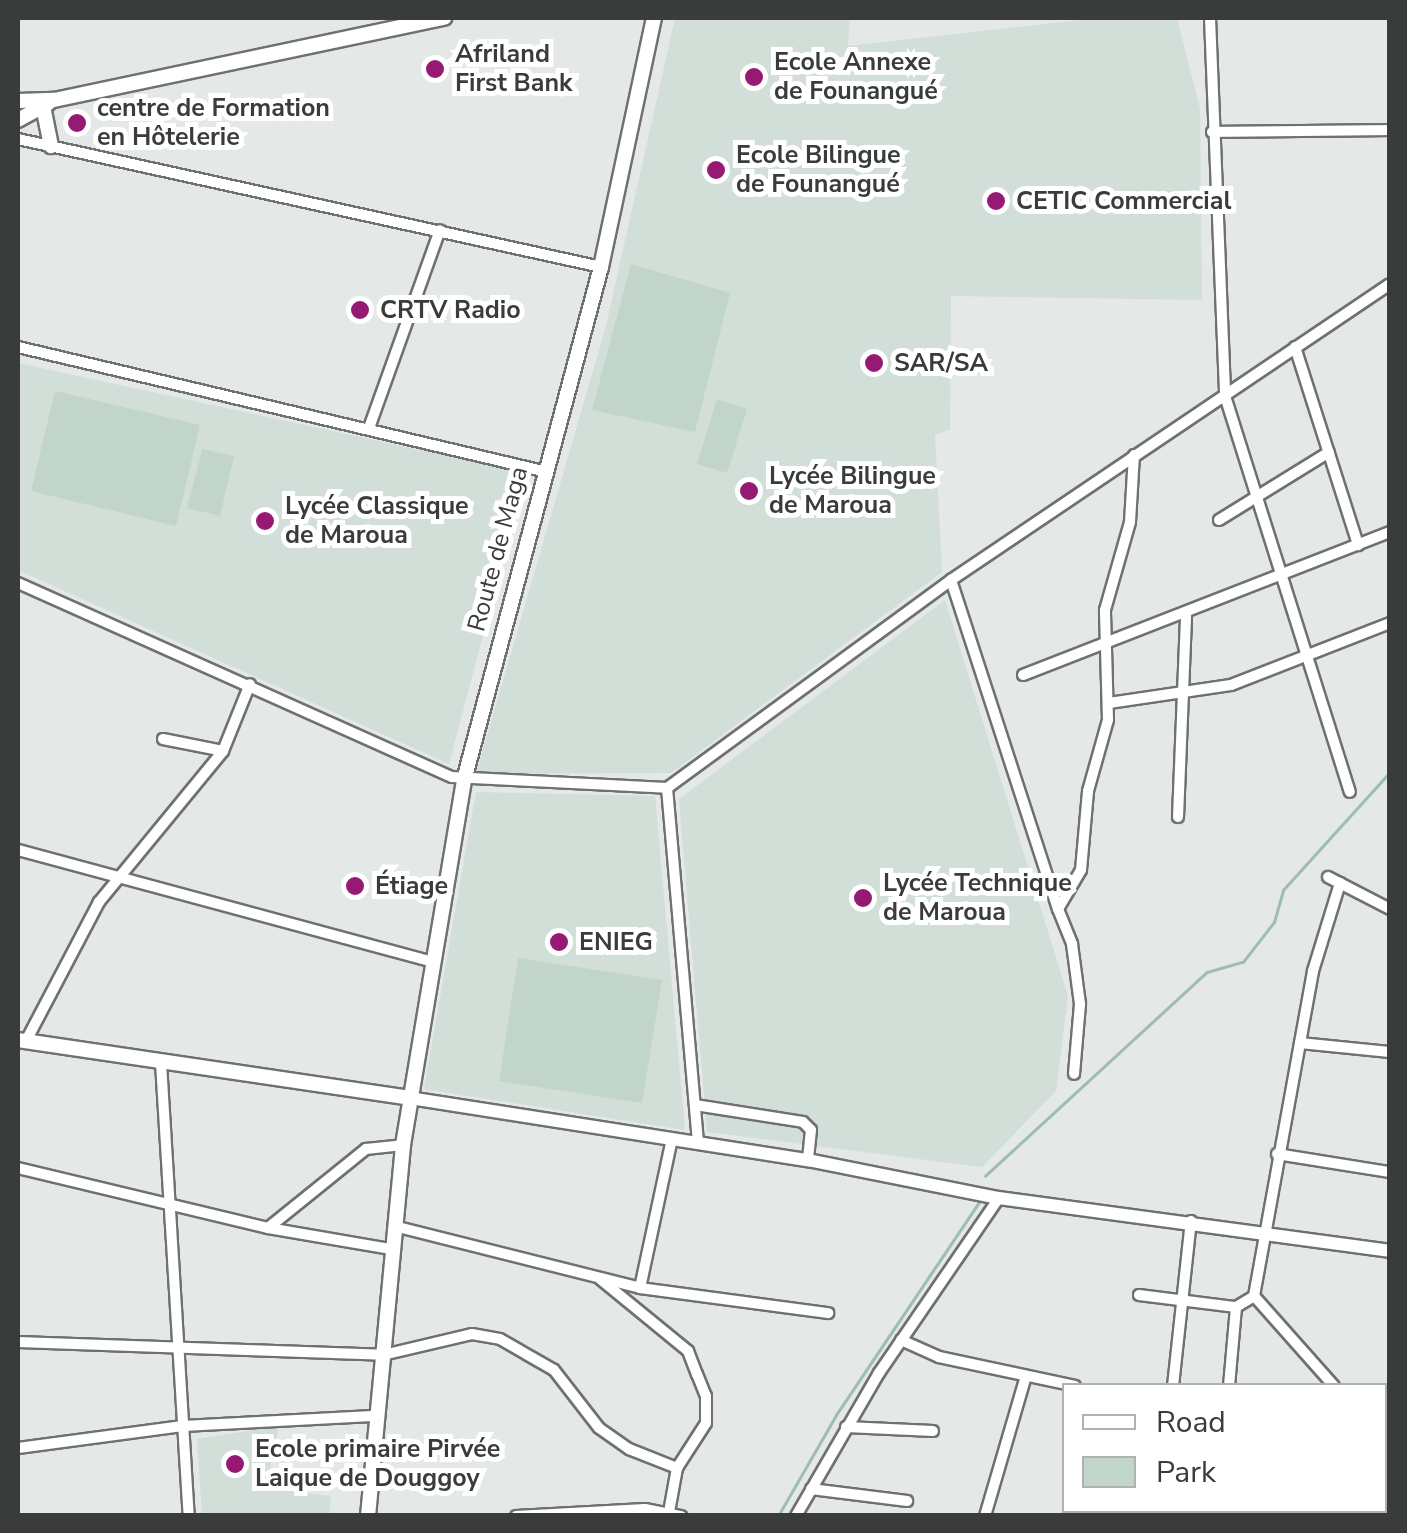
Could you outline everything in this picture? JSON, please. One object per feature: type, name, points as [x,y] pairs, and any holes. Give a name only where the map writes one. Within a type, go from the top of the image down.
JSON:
[{"type":"main road","points":[[18,101],[49,103],[444,18]]},
{"type":"main road","name":"Route de Maga","points":[[368,1516],[403,1145],[430,961],[464,780],[543,471],[601,267],[654,18]]},
{"type":"main road","points":[[18,120],[49,103]]},
{"type":"main road","points":[[49,103],[50,146]]},
{"type":"main road","points":[[22,1041],[410,1098]]},
{"type":"street","points":[[1210,18],[1225,396],[1350,792]]},
{"type":"street","points":[[1212,132],[1390,130]]},
{"type":"street","points":[[18,138],[601,267]]},
{"type":"street","points":[[369,428],[440,230]]},
{"type":"street","points":[[18,582],[464,780],[667,788],[950,580],[1390,284]]},
{"type":"street","points":[[1295,346],[1358,545]]},
{"type":"street","points":[[18,347],[543,471]]},
{"type":"street","points":[[1219,520],[1329,452]]},
{"type":"street","points":[[1058,908],[1080,872],[1085,807],[1109,703],[1106,601],[1130,522],[1134,455]]},
{"type":"street","points":[[1023,675],[1108,648],[1390,532]]},
{"type":"street","points":[[950,580],[1072,944],[1080,1004],[1074,1074]]},
{"type":"street","points":[[1178,817],[1188,694],[1186,616]]},
{"type":"street","points":[[1109,703],[1188,694],[1306,658],[1390,623]]},
{"type":"street","points":[[22,1041],[62,964],[120,877],[223,751],[250,684]]},
{"type":"street","points":[[163,739],[223,751]]},
{"type":"street","points":[[667,788],[698,1143]]},
{"type":"street","points":[[18,850],[430,961]]},
{"type":"street","points":[[1328,878],[1390,909]]},
{"type":"street","points":[[1331,1383],[1254,1296],[1261,1234],[1300,1042],[1340,883]]},
{"type":"street","points":[[1300,1042],[1390,1052]]},
{"type":"street","points":[[162,1063],[189,1516]]},
{"type":"street","points":[[410,1098],[808,1160],[999,1198],[1191,1221],[1390,1252]]},
{"type":"street","points":[[695,1104],[803,1122],[811,1130],[808,1160]]},
{"type":"street","points":[[640,1288],[672,1139]]},
{"type":"street","points":[[268,1228],[366,1149],[403,1145]]},
{"type":"street","points":[[1278,1154],[1390,1172]]},
{"type":"street","points":[[18,1168],[268,1228],[391,1249]]},
{"type":"street","points":[[796,1516],[901,1340],[999,1198]]},
{"type":"street","points":[[1174,1383],[1191,1221]]},
{"type":"street","points":[[394,1226],[640,1288],[828,1313]]},
{"type":"street","points":[[516,1516],[675,1514],[677,1468],[699,1440],[708,1412],[692,1362],[667,1333],[598,1277]]},
{"type":"street","points":[[1139,1295],[1236,1308],[1254,1296]]},
{"type":"street","points":[[1229,1383],[1236,1308]]},
{"type":"street","points":[[18,1342],[178,1351],[383,1355],[472,1334],[500,1338],[554,1370],[598,1428],[629,1449],[677,1468]]},
{"type":"street","points":[[901,1340],[939,1357],[1062,1383]]},
{"type":"street","points":[[985,1516],[1026,1376]]},
{"type":"street","points":[[18,1448],[184,1426],[377,1416]]},
{"type":"street","points":[[846,1427],[934,1431]]},
{"type":"street","points":[[812,1489],[907,1502]]},
{"type":"shaded area","points":[[675,18],[850,18],[848,46],[1099,18],[1177,18],[1200,109],[1202,300],[951,296],[950,429],[935,435],[942,572],[671,773],[476,774],[606,326]]},
{"type":"shaded area","name":"Lycée Classique de Maroua","points":[[18,363],[526,473],[449,764],[18,570]]},
{"type":"shaded area","name":"Lycée Technique de Maroua","points":[[945,600],[1068,996],[1056,1091],[982,1167],[707,1132],[679,799]]},
{"type":"shaded area","name":"ENIEG","points":[[476,792],[655,796],[685,1130],[424,1089]]},
{"type":"shaded area","name":"Ecole primaire Pirvée Laique de Douggoy","points":[[279,1426],[266,1488],[331,1496],[329,1515],[202,1515],[197,1439]]},
{"type":"green space","points":[[631,264],[730,293],[695,432],[592,410]]},
{"type":"green space","points":[[55,391],[200,425],[176,526],[31,491]]},
{"type":"green space","points":[[717,399],[747,409],[727,473],[697,464]]},
{"type":"green space","points":[[202,449],[234,456],[220,516],[187,508]]},
{"type":"green space","points":[[518,958],[662,980],[642,1103],[499,1081]]},
{"type":"waterway","points":[[985,1176],[1207,972],[1243,962],[1274,922],[1283,890],[1390,772]]},
{"type":"waterway","points":[[778,1516],[836,1415],[980,1201]]},
{"type":"place","name":"Afriland First Bank","points":[[435,69]]},
{"type":"place","name":"Ecole Annexe de Founangué","points":[[754,77]]},
{"type":"place","name":"centre de Formation en Hôtelerie","points":[[77,123]]},
{"type":"place","name":"Ecole Bilingue de Founangué","points":[[716,170]]},
{"type":"place","name":"CETIC Commercial","points":[[996,201]]},
{"type":"place","name":"CRTV Radio","points":[[360,310]]},
{"type":"place","name":"SAR/SA","points":[[874,363]]},
{"type":"place","name":"Lycée Bilingue de Maroua","points":[[749,491]]},
{"type":"place","name":"Lycée Classique de Maroua","points":[[265,521]]},
{"type":"place","name":"Étiage","points":[[355,886]]},
{"type":"place","name":"Lycée Technique de Maroua","points":[[863,898]]},
{"type":"place","name":"ENIEG","points":[[559,942]]},
{"type":"place","name":"Ecole primaire Pirvée Laique de Douggoy","points":[[235,1464]]}]
